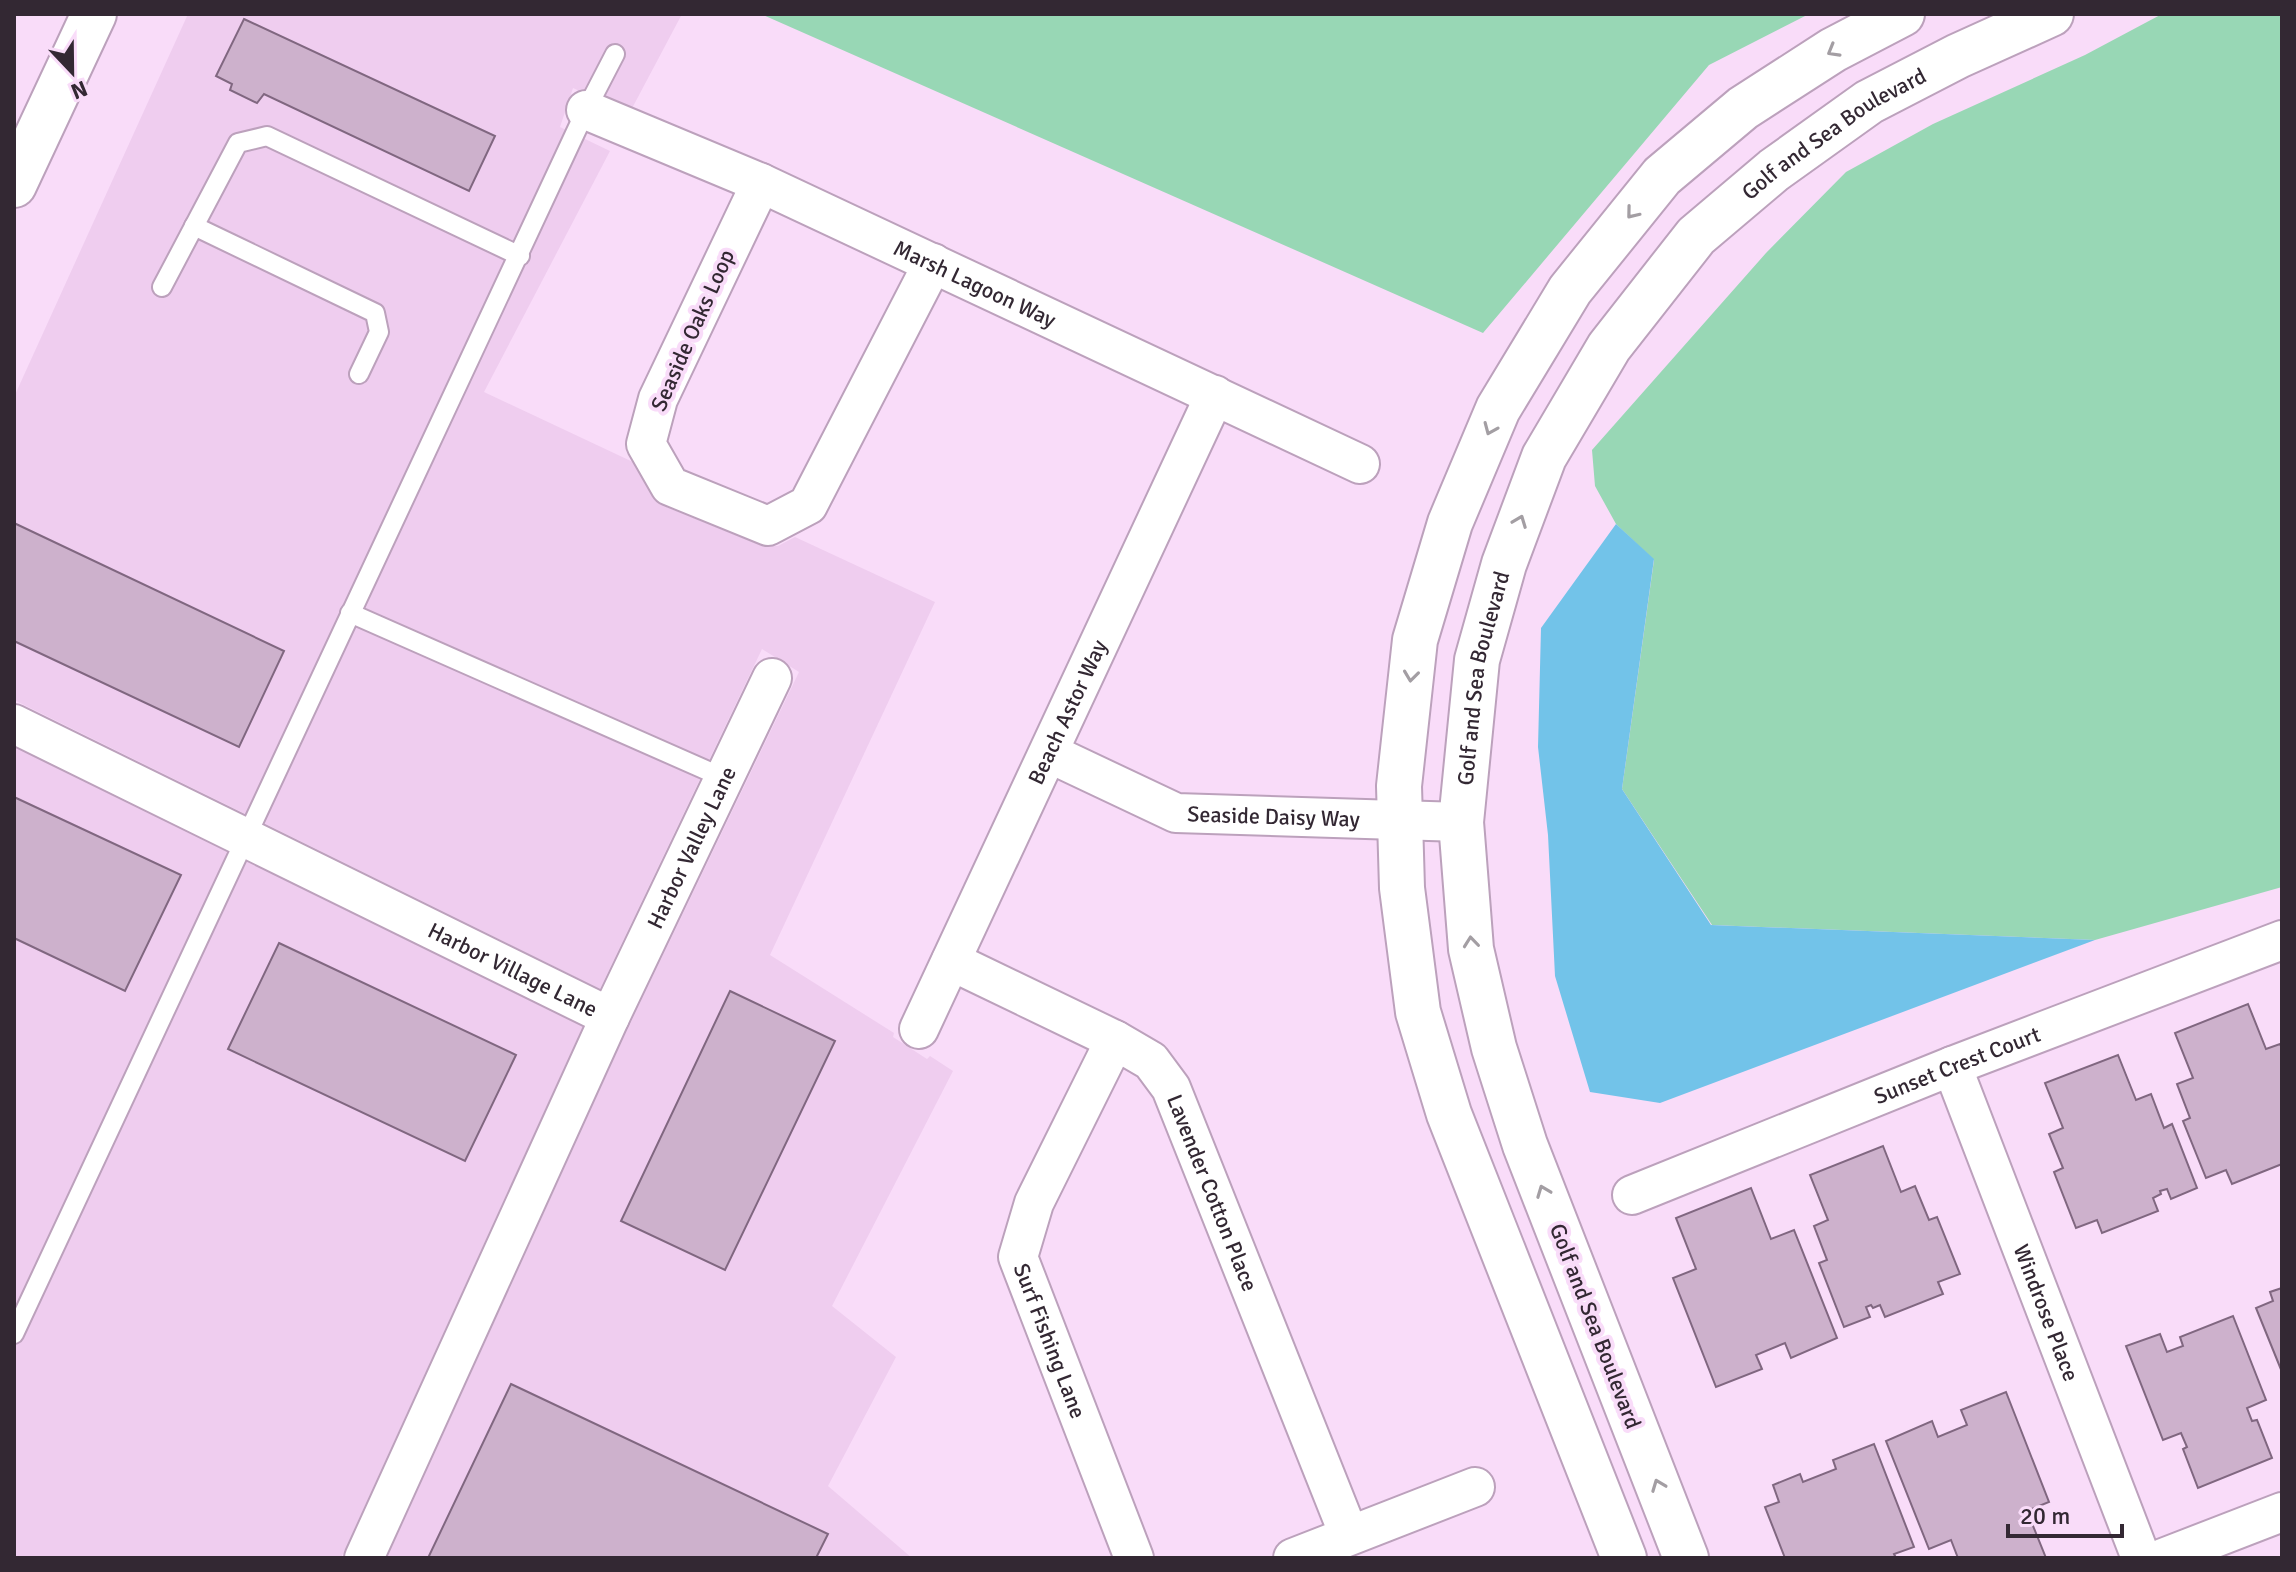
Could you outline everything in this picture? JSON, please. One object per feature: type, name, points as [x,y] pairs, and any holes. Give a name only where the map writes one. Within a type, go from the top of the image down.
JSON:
[{"type":"street","points":[[14,185],[94,14]]},
{"type":"street","points":[[1624,1558],[1445,1100],[1418,1012],[1402,888],[1399,786],[1415,640],[1450,523],[1498,409],[1570,290],[1662,176],[1732,118],[1833,50],[1902,14]]},
{"type":"street","name":"Golf and Sea Boulevard","points":[[1686,1558],[1525,1145],[1494,1048],[1471,949],[1461,822],[1477,660],[1504,564],[1544,457],[1609,347],[1696,236],[1774,170],[1869,102],[1958,56],[2051,14]]},
{"type":"street","name":"Marsh Lagoon Way","points":[[586,110],[761,183],[1360,464]]},
{"type":"street","name":"Seaside Oaks Loop","points":[[761,183],[658,399],[646,444],[670,486],[768,526],[808,505],[933,263]]},
{"type":"street","name":"Beach Astor Way","points":[[919,1029],[1215,395]]},
{"type":"street","name":"Harbor Valley Lane","points":[[610,1017],[772,678]]},
{"type":"street","name":"Harbor Village Lane","points":[[14,724],[610,1017],[364,1558]]},
{"type":"street","name":"Seaside Daisy Way","points":[[1049,753],[1176,813],[1461,822]]},
{"type":"street","name":"Sunset Crest Court","points":[[1632,1195],[1952,1066],[2282,940]]},
{"type":"street","name":"Lavender Cotton Place","points":[[951,961],[1115,1040],[1151,1061],[1171,1088],[1349,1535]]},
{"type":"street","name":"Surf Fishing Lane","points":[[1115,1040],[1034,1203],[1018,1257],[1134,1558]]},
{"type":"street","name":"Windrose Place","points":[[1952,1066],[2141,1558]]},
{"type":"street","points":[[1293,1558],[1475,1487]]},
{"type":"street","points":[[2163,1558],[2282,1512]]},
{"type":"lane","points":[[14,1334],[586,110],[615,54]]},
{"type":"lane","points":[[162,287],[238,143],[267,136],[520,256]]},
{"type":"lane","points":[[194,226],[375,313],[379,332],[359,374]]},
{"type":"lane","points":[[350,613],[724,778]]},
{"type":"shaded area","points":[[188,14],[682,14],[629,114],[573,88],[560,127],[610,151],[484,392],[633,462],[653,496],[664,506],[763,546],[778,546],[795,537],[935,602],[770,955],[894,1033],[893,1037],[927,1059],[930,1056],[953,1071],[832,1306],[896,1357],[828,1486],[912,1558],[387,1558],[628,1028],[799,672],[762,649],[600,989],[14,700],[14,397]]},
{"type":"shaded area","points":[[14,746],[583,1026],[341,1558],[14,1558]]},
{"type":"green space","points":[[761,14],[1809,14],[1709,65],[1483,333]]},
{"type":"green space","points":[[2162,14],[2282,14],[2282,887],[2095,940],[1712,925],[1622,789],[1654,560],[1616,524],[1595,486],[1592,450],[1766,253],[1846,172],[1933,124],[2085,55]]},
{"type":"water","points":[[1616,524],[1654,559],[1622,789],[1711,925],[2095,940],[1660,1103],[1590,1092],[1555,976],[1548,835],[1538,747],[1541,628]]},
{"type":"building","points":[[244,19],[495,136],[469,191],[264,94],[257,103],[230,90],[232,84],[216,76]]},
{"type":"building","points":[[14,523],[284,651],[239,747],[14,641]]},
{"type":"building","points":[[14,797],[181,875],[125,991],[14,938]]},
{"type":"building","points":[[279,943],[516,1055],[465,1161],[228,1049]]},
{"type":"building","points":[[730,991],[835,1041],[725,1270],[621,1221]]},
{"type":"building","points":[[2248,1004],[2266,1049],[2280,1044],[2282,1048],[2282,1164],[2232,1184],[2226,1170],[2206,1178],[2183,1121],[2190,1118],[2177,1084],[2193,1078],[2175,1033]]},
{"type":"building","points":[[2118,1055],[2136,1100],[2151,1094],[2164,1128],[2172,1124],[2197,1188],[2171,1199],[2167,1189],[2160,1191],[2161,1194],[2153,1198],[2158,1211],[2102,1233],[2097,1220],[2076,1228],[2054,1172],[2063,1168],[2049,1134],[2063,1128],[2045,1083]]},
{"type":"building","points":[[1883,1146],[1901,1192],[1915,1186],[1929,1220],[1937,1217],[1960,1274],[1938,1282],[1943,1294],[1885,1317],[1880,1305],[1873,1308],[1871,1305],[1866,1307],[1870,1317],[1844,1327],[1819,1263],[1827,1260],[1814,1226],[1828,1220],[1810,1175]]},
{"type":"building","points":[[1751,1188],[1771,1239],[1794,1230],[1837,1338],[1791,1358],[1785,1343],[1756,1355],[1762,1369],[1716,1387],[1673,1278],[1696,1269],[1676,1218]]},
{"type":"building","points":[[2282,1288],[2282,1372],[2256,1308],[2273,1301],[2270,1292]]},
{"type":"building","points":[[2233,1316],[2266,1400],[2247,1408],[2252,1421],[2257,1420],[2272,1458],[2198,1488],[2183,1449],[2187,1447],[2181,1433],[2163,1440],[2126,1346],[2160,1334],[2167,1352],[2183,1346],[2180,1337]]},
{"type":"building","points":[[511,1384],[828,1534],[816,1558],[428,1558]]},
{"type":"building","points":[[2006,1392],[2049,1502],[2027,1511],[2046,1558],[1958,1558],[1951,1540],[1929,1549],[1886,1441],[1932,1421],[1938,1437],[1967,1425],[1961,1410]]},
{"type":"building","points":[[1874,1444],[1914,1547],[1894,1554],[1896,1558],[1785,1558],[1765,1507],[1779,1502],[1773,1485],[1800,1474],[1803,1482],[1836,1469],[1833,1460]]}]
